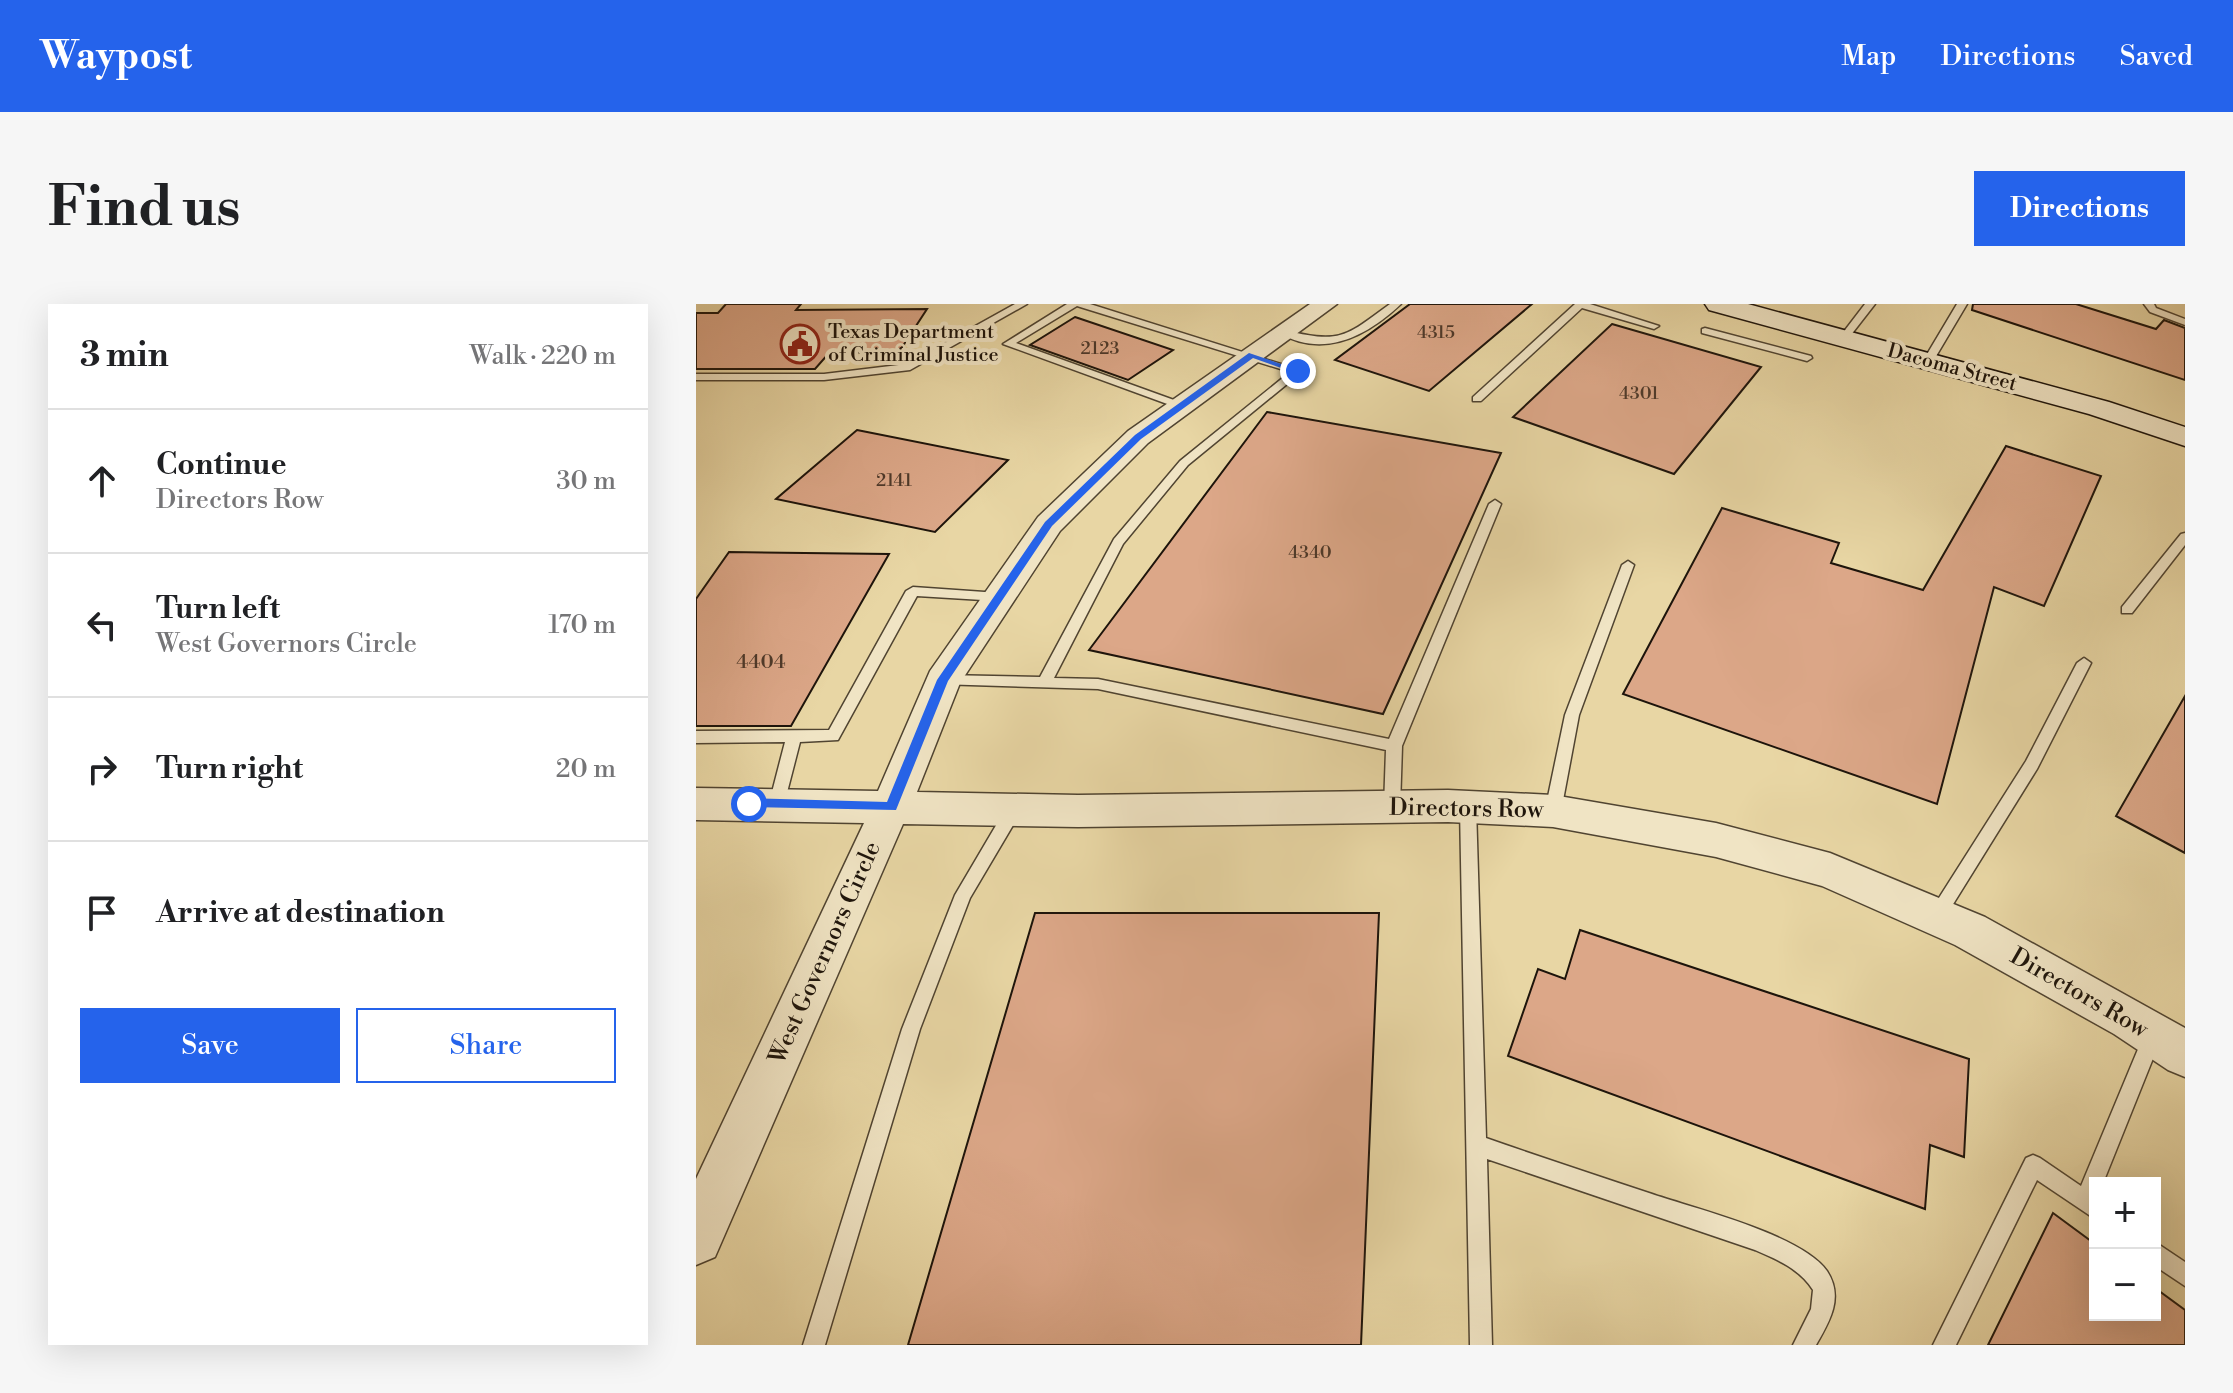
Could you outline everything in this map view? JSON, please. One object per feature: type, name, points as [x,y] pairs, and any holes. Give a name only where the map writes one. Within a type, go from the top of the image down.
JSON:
[{"type":"main road","name":"Dacoma Street","points":[[1718,304],[2099,408],[2185,437]]},
{"type":"street","name":"West Governors Circle","points":[[696,1238],[891,807],[943,680],[1049,524],[1138,437],[1325,304]]},
{"type":"street","name":"Directors Row","points":[[696,804],[1014,810],[1468,807],[1553,811],[1731,843],[1830,871],[1970,931],[2170,1044]]},
{"type":"lane","points":[[696,377],[824,377],[910,367],[1022,304]]},
{"type":"lane","points":[[1045,682],[1118,542],[1184,463],[1298,371],[1077,304],[1008,344],[1181,406]]},
{"type":"lane","points":[[1284,333],[1321,343],[1337,343],[1396,304]]},
{"type":"lane","points":[[1477,399],[1581,304],[1654,326]]},
{"type":"lane","points":[[1844,338],[1868,306],[1853,304]]},
{"type":"lane","points":[[1928,361],[1962,304]]},
{"type":"lane","points":[[2149,304],[2153,310],[2185,322]]},
{"type":"lane","points":[[1705,331],[1807,358]]},
{"type":"lane","points":[[1392,807],[1394,746],[1495,504]]},
{"type":"lane","points":[[2127,610],[2185,537]]},
{"type":"lane","points":[[1553,811],[1572,715],[1628,565]]},
{"type":"lane","points":[[696,737],[833,736],[913,591],[999,597]]},
{"type":"lane","points":[[1936,917],[2032,765],[2084,663]]},
{"type":"lane","points":[[943,680],[1098,684],[1394,746]]},
{"type":"lane","points":[[777,804],[794,736]]},
{"type":"lane","points":[[1468,807],[1481,1345]]},
{"type":"lane","points":[[814,1345],[911,1029],[963,895],[1014,810]]},
{"type":"lane","points":[[2104,1177],[2170,1044]]},
{"type":"lane","points":[[1476,1145],[1783,1251],[1815,1275],[1824,1290],[1820,1315],[1804,1345]]},
{"type":"lane","points":[[1944,1345],[2033,1165],[2089,1204]]},
{"type":"lane","points":[[2161,1257],[2185,1275]]},
{"type":"building","name":"Texas Department of Criminal Justice","points":[[726,304],[801,304],[796,310],[927,309],[899,352],[829,353],[815,369],[696,369],[696,313],[718,313]]},
{"type":"building","points":[[1410,304],[1532,304],[1429,391],[1335,360]]},
{"type":"building","points":[[1973,304],[2076,304],[2156,329],[2164,320],[2185,328],[2185,380],[1972,310]]},
{"type":"building","points":[[1075,317],[1173,350],[1128,380],[1030,345]]},
{"type":"building","points":[[1612,324],[1761,367],[1674,474],[1513,417]]},
{"type":"building","points":[[1267,412],[1501,453],[1383,714],[1089,650]]},
{"type":"building","points":[[857,430],[1008,460],[935,532],[776,499]]},
{"type":"building","points":[[2006,446],[2101,476],[2044,606],[1994,587],[1937,804],[1623,694],[1722,508],[1839,543],[1831,563],[1923,590]]},
{"type":"building","points":[[729,552],[889,554],[791,726],[696,726],[696,599]]},
{"type":"building","points":[[2185,696],[2185,853],[2116,816]]},
{"type":"building","points":[[1035,913],[1379,913],[1361,1345],[908,1345]]},
{"type":"building","points":[[1580,930],[1969,1059],[1964,1157],[1930,1145],[1925,1209],[1508,1056],[1538,969],[1565,979]]},
{"type":"building","points":[[2053,1213],[2089,1240],[2089,1321],[2161,1321],[2161,1292],[2185,1310],[2185,1345],[1988,1345]]},
{"type":"place","name":"Texas Department of Criminal Justice","points":[[800,344]]},
{"type":"route","points":[[749,804],[891,807],[943,680],[1049,524],[1138,437],[1252,355],[1298,371]]}]
